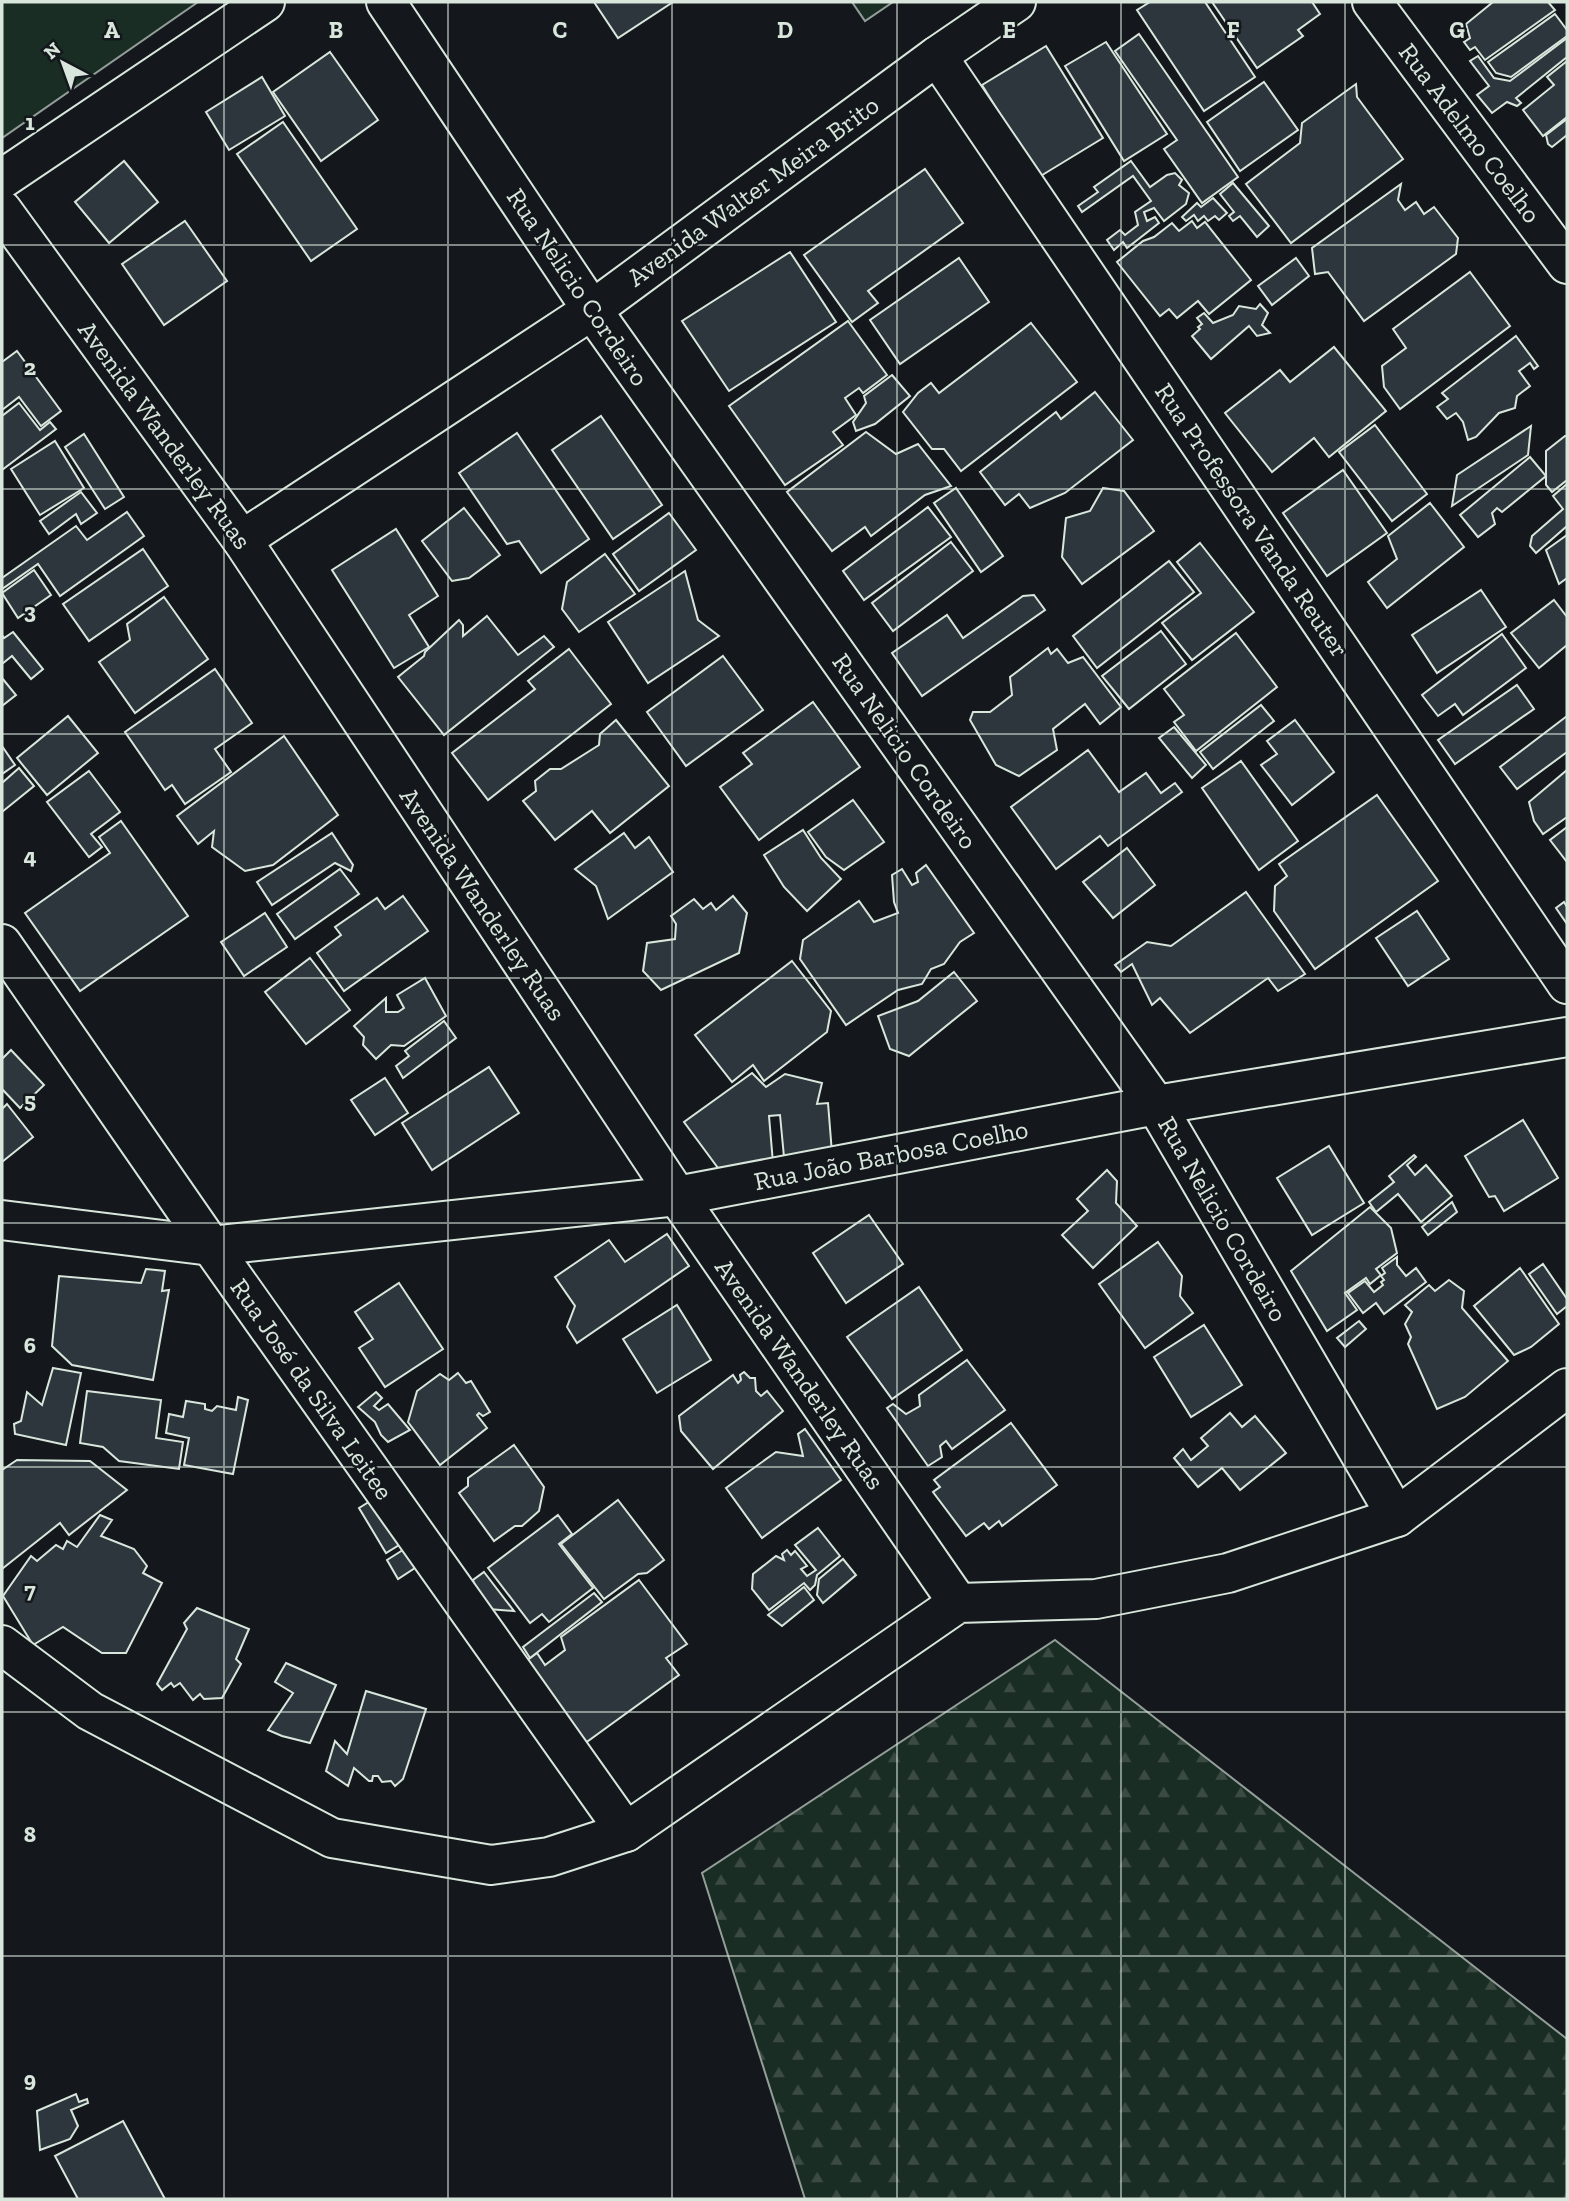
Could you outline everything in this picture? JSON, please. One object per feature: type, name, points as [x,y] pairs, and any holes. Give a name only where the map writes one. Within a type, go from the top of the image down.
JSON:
[{"type":"street","points":[[2,179],[265,2]]},
{"type":"street","name":"Rua Nelicio Cordeiro","points":[[386,2],[592,310],[1156,1105],[1397,1517]]},
{"type":"street","name":"Avenida Walter Meira Brito","points":[[242,540],[592,310],[937,56],[1016,2]]},
{"type":"street","name":"Rua Adelmo Coelho","points":[[1372,2],[1567,264]]},
{"type":"street","name":"Rua Professora Vanda Reuter","points":[[937,56],[1567,984]]},
{"type":"street","name":"Avenida Wanderley Ruas","points":[[2,210],[242,540],[677,1196],[958,1602]]},
{"type":"street","name":"Rua José da Silva Leitee","points":[[2,944],[211,1246],[626,1832]]},
{"type":"street","name":"Rua João Barbosa Coelho","points":[[2,1220],[211,1246],[677,1196],[1156,1105],[1567,1037]]},
{"type":"street","points":[[2,1645],[90,1711],[332,1838],[491,1865],[549,1857],[626,1832],[958,1602],[1096,1599],[1228,1573],[1397,1517],[1567,1388]]},
{"type":"green space","points":[[2,2],[198,2],[2,138]]},
{"type":"green space","points":[[852,2],[893,2],[865,21]]},
{"type":"green space","points":[[1055,1640],[1567,2039],[1567,2199],[805,2199],[702,1873]]},
{"type":"building","points":[[594,2],[673,2],[618,38]]},
{"type":"building","points":[[1150,2],[1205,2],[1255,77],[1204,111],[1137,10]]},
{"type":"building","points":[[1212,2],[1312,2],[1320,14],[1298,30],[1303,36],[1257,68]]},
{"type":"building","points":[[1493,2],[1548,2],[1555,10],[1485,60],[1475,47],[1470,50],[1464,42],[1470,38],[1466,24]]},
{"type":"building","points":[[1555,14],[1567,30],[1567,36],[1511,77],[1496,73],[1488,62]]},
{"type":"building","points":[[1139,34],[1238,177],[1202,203],[1164,149],[1177,140],[1115,51]]},
{"type":"building","points":[[1567,38],[1567,57],[1516,98],[1521,103],[1517,106],[1507,102],[1492,113],[1477,95],[1489,86],[1470,61],[1478,56],[1494,78],[1510,81]]},
{"type":"building","points":[[1106,42],[1167,134],[1124,161],[1065,66]]},
{"type":"building","points":[[1046,46],[1103,138],[1039,177],[982,85]]},
{"type":"building","points":[[330,52],[378,120],[321,161],[273,92]]},
{"type":"building","points":[[1567,61],[1567,117],[1543,136],[1523,110],[1554,85],[1547,77]]},
{"type":"building","points":[[262,77],[285,116],[229,150],[206,112]]},
{"type":"building","points":[[1264,82],[1298,130],[1240,171],[1207,122]]},
{"type":"building","points":[[1356,84],[1357,97],[1403,159],[1291,243],[1246,184],[1300,143],[1302,123]]},
{"type":"building","points":[[1567,119],[1567,135],[1552,147],[1548,144],[1546,135]]},
{"type":"building","points":[[283,122],[357,229],[311,261],[237,154]]},
{"type":"building","points":[[124,161],[158,202],[109,243],[75,202]]},
{"type":"building","points":[[1131,161],[1150,187],[1167,175],[1175,173],[1182,180],[1179,185],[1189,193],[1186,204],[1164,221],[1154,208],[1144,212],[1147,221],[1155,217],[1159,223],[1127,248],[1123,242],[1114,250],[1107,240],[1120,230],[1125,235],[1138,225],[1135,212],[1151,201],[1133,176],[1082,212],[1078,206],[1098,192],[1094,187]]},
{"type":"building","points":[[925,169],[963,223],[868,291],[878,303],[852,322],[804,255]]},
{"type":"building","points":[[1233,183],[1269,226],[1257,237],[1240,216],[1233,221],[1229,216],[1234,212],[1220,194]]},
{"type":"building","points":[[1401,184],[1398,200],[1405,210],[1416,202],[1424,214],[1434,207],[1458,238],[1456,254],[1364,321],[1328,272],[1315,274],[1312,248]]},
{"type":"building","points":[[1213,198],[1227,213],[1219,220],[1215,216],[1208,221],[1204,216],[1198,221],[1194,215],[1186,221],[1182,217],[1197,203],[1201,207]]},
{"type":"building","points":[[185,221],[227,281],[164,325],[122,264]]},
{"type":"building","points":[[1192,221],[1197,228],[1205,222],[1251,280],[1209,314],[1198,301],[1177,318],[1169,309],[1160,316],[1117,262],[1172,223],[1179,231]]},
{"type":"building","points":[[790,252],[836,322],[729,391],[682,321]]},
{"type":"building","points":[[959,258],[989,302],[900,364],[870,320]]},
{"type":"building","points":[[1296,258],[1309,276],[1272,305],[1258,286]]},
{"type":"building","points":[[1470,272],[1510,326],[1400,409],[1384,387],[1382,366],[1406,348],[1393,329]]},
{"type":"building","points":[[1260,304],[1268,313],[1262,325],[1270,333],[1257,336],[1249,326],[1211,359],[1192,336],[1202,324],[1197,318],[1204,313],[1213,323],[1233,315],[1239,306],[1256,309]]},
{"type":"building","points":[[848,321],[887,375],[863,393],[859,388],[845,398],[856,415],[833,432],[843,445],[785,485],[729,406]]},
{"type":"building","points":[[1031,323],[1077,382],[961,471],[944,449],[932,449],[903,412],[918,393],[931,383],[939,393]]},
{"type":"building","points":[[1516,336],[1538,366],[1534,369],[1530,363],[1519,371],[1530,386],[1517,396],[1515,408],[1499,413],[1476,437],[1468,440],[1463,422],[1456,413],[1447,419],[1437,407],[1448,399],[1442,393]]},
{"type":"building","points":[[1334,347],[1386,411],[1329,457],[1314,438],[1272,472],[1225,413],[1280,370],[1290,382]]},
{"type":"building","points":[[17,351],[61,411],[41,426],[19,397],[2,410],[2,362]]},
{"type":"building","points":[[892,375],[910,396],[875,424],[856,431],[853,422],[866,403],[864,396]]},
{"type":"building","points":[[1095,392],[1133,440],[1065,493],[1030,508],[1019,494],[1005,505],[980,472],[1056,412],[1061,419]]},
{"type":"building","points":[[19,403],[40,430],[50,422],[56,429],[2,470],[2,416]]},
{"type":"building","points":[[601,416],[662,505],[613,539],[552,450]]},
{"type":"building","points":[[1375,425],[1427,494],[1392,521],[1339,452]]},
{"type":"building","points":[[1531,426],[1528,455],[1452,506],[1457,475]]},
{"type":"building","points":[[866,432],[896,454],[918,444],[951,486],[925,495],[871,536],[865,527],[832,551],[787,492]]},
{"type":"building","points":[[517,433],[589,539],[541,573],[519,541],[507,544],[459,473]]},
{"type":"building","points":[[84,434],[124,497],[105,509],[65,447]]},
{"type":"building","points":[[1565,436],[1567,480],[1552,492],[1546,485],[1546,451]]},
{"type":"building","points":[[55,441],[84,488],[40,515],[11,469]]},
{"type":"building","points":[[1530,457],[1546,476],[1502,512],[1497,508],[1492,513],[1495,524],[1478,537],[1460,515]]},
{"type":"building","points":[[1343,470],[1387,533],[1327,576],[1283,513]]},
{"type":"building","points":[[1567,484],[1567,526],[1536,553],[1530,546],[1532,536],[1563,509],[1553,496]]},
{"type":"building","points":[[956,488],[1003,556],[981,572],[934,503]]},
{"type":"building","points":[[1103,488],[1124,491],[1154,531],[1082,584],[1062,557],[1066,518],[1090,511]]},
{"type":"building","points":[[81,492],[97,513],[81,524],[76,514],[49,534],[40,521]]},
{"type":"building","points":[[1430,503],[1464,547],[1387,608],[1368,582],[1397,559],[1388,536]]},
{"type":"building","points":[[928,507],[951,537],[864,600],[843,571]]},
{"type":"building","points":[[464,508],[500,555],[469,578],[452,581],[422,541]]},
{"type":"building","points":[[127,512],[144,536],[60,596],[38,564],[2,589],[2,578],[76,526],[87,540]]},
{"type":"building","points":[[669,513],[696,550],[639,591],[613,554]]},
{"type":"building","points":[[396,529],[438,596],[409,615],[429,647],[394,668],[332,570]]},
{"type":"building","points":[[1567,535],[1567,578],[1559,584],[1546,550]]},
{"type":"building","points":[[951,542],[973,571],[893,631],[872,603]]},
{"type":"building","points":[[1200,543],[1254,612],[1192,660],[1162,623],[1201,593],[1177,562]]},
{"type":"building","points":[[143,549],[168,586],[89,641],[63,604]]},
{"type":"building","points":[[605,554],[635,594],[579,632],[562,609],[567,582]]},
{"type":"building","points":[[1169,561],[1194,592],[1097,668],[1073,636]]},
{"type":"building","points":[[34,570],[51,595],[18,618],[2,593]]},
{"type":"building","points":[[685,571],[698,620],[719,636],[648,683],[608,622]]},
{"type":"building","points":[[1481,590],[1506,627],[1437,673],[1412,635]]},
{"type":"building","points":[[1034,595],[1045,610],[922,696],[892,653],[947,615],[963,638],[1023,596]]},
{"type":"building","points":[[164,597],[208,659],[135,713],[99,662],[130,640],[127,624]]},
{"type":"building","points":[[1554,600],[1567,617],[1567,645],[1539,668],[1511,633]]},
{"type":"building","points":[[487,616],[518,655],[544,636],[554,647],[444,735],[398,677],[424,656],[459,620],[463,625],[463,636]]},
{"type":"building","points":[[1161,631],[1186,664],[1129,709],[1102,676]]},
{"type":"building","points":[[13,632],[43,669],[31,679],[12,656],[2,664],[2,635],[4,638]]},
{"type":"building","points":[[1236,633],[1277,687],[1196,751],[1174,722],[1184,715],[1164,689]]},
{"type":"building","points":[[1502,634],[1526,668],[1463,715],[1455,704],[1438,716],[1422,695]]},
{"type":"building","points":[[1048,648],[1051,654],[1057,649],[1068,663],[1083,657],[1121,707],[1100,724],[1085,704],[1053,729],[1057,750],[1019,776],[996,765],[970,720],[973,712],[990,712],[1012,695],[1010,677]]},
{"type":"building","points":[[569,649],[611,704],[488,800],[452,753],[535,689],[528,681]]},
{"type":"building","points":[[723,656],[763,710],[686,766],[647,712]]},
{"type":"building","points":[[215,669],[252,723],[215,749],[231,772],[185,804],[172,785],[165,790],[125,732]]},
{"type":"building","points":[[2,678],[16,695],[2,706]]},
{"type":"building","points":[[1517,685],[1534,709],[1455,764],[1438,740]]},
{"type":"building","points":[[813,702],[860,767],[759,840],[720,787],[752,764],[743,753]]},
{"type":"building","points":[[1261,705],[1274,721],[1213,769],[1200,752]]},
{"type":"building","points":[[68,716],[98,753],[47,795],[17,758]]},
{"type":"building","points":[[1567,716],[1567,752],[1517,789],[1500,767]]},
{"type":"building","points":[[616,720],[669,786],[610,833],[592,811],[555,840],[523,801],[536,791],[535,781],[550,769],[561,769],[599,745],[600,734]]},
{"type":"building","points":[[1295,720],[1334,772],[1292,805],[1261,765],[1277,754],[1267,741]]},
{"type":"building","points":[[1174,727],[1206,765],[1192,778],[1159,738]]},
{"type":"building","points":[[284,736],[338,815],[273,865],[245,871],[212,847],[214,831],[198,844],[177,816]]},
{"type":"building","points":[[2,746],[15,765],[2,774]]},
{"type":"building","points":[[1088,750],[1119,792],[1146,773],[1161,793],[1175,783],[1182,792],[1108,846],[1100,836],[1056,869],[1011,807]]},
{"type":"building","points":[[1241,761],[1298,841],[1259,870],[1202,788]]},
{"type":"building","points":[[19,768],[34,786],[2,812],[2,783]]},
{"type":"building","points":[[1567,770],[1567,817],[1543,834],[1534,821],[1529,802]]},
{"type":"building","points":[[89,771],[120,812],[91,834],[102,847],[89,857],[47,802]]},
{"type":"building","points":[[1377,795],[1438,881],[1315,969],[1274,911],[1275,886],[1287,876],[1279,864]]},
{"type":"building","points":[[853,800],[884,842],[844,870],[826,857],[808,832]]},
{"type":"building","points":[[121,821],[188,916],[80,991],[25,913],[110,853],[99,837]]},
{"type":"building","points":[[1567,827],[1567,862],[1550,840]]},
{"type":"building","points":[[803,830],[821,858],[841,879],[807,911],[784,887],[764,855]]},
{"type":"building","points":[[332,833],[353,865],[351,871],[335,863],[272,905],[257,882]]},
{"type":"building","points":[[624,833],[635,848],[649,837],[673,872],[608,919],[596,886],[575,869]]},
{"type":"building","points":[[1127,848],[1155,885],[1113,918],[1083,882]]},
{"type":"building","points":[[926,865],[974,933],[960,942],[944,964],[931,969],[922,984],[898,990],[846,1025],[800,959],[803,940],[859,901],[874,922],[898,913],[894,902],[892,875],[902,869],[912,885],[918,882],[916,873]]},
{"type":"building","points":[[340,869],[359,894],[295,939],[277,914]]},
{"type":"building","points":[[1246,892],[1305,974],[1278,991],[1268,978],[1190,1033],[1160,998],[1152,1005],[1132,964],[1121,972],[1115,965],[1147,942],[1171,946]]},
{"type":"building","points":[[403,896],[428,931],[344,991],[317,953],[341,935],[335,927],[377,898],[385,909]]},
{"type":"building","points":[[733,896],[747,913],[739,953],[661,990],[643,971],[647,943],[675,939],[676,924],[671,916],[694,899],[703,909],[711,903],[716,910]]},
{"type":"building","points":[[1564,902],[1567,907],[1567,924],[1556,908]]},
{"type":"building","points":[[1417,911],[1449,959],[1408,986],[1376,938]]},
{"type":"building","points":[[265,913],[287,947],[244,976],[221,942]]},
{"type":"building","points":[[310,958],[350,1010],[306,1044],[265,992]]},
{"type":"building","points":[[792,961],[831,1011],[827,1032],[764,1081],[753,1065],[732,1082],[695,1035]]},
{"type":"building","points":[[954,972],[977,1001],[909,1056],[890,1049],[878,1016],[918,1001]]},
{"type":"building","points":[[425,978],[446,1016],[404,1046],[391,1045],[376,1059],[363,1045],[364,1037],[354,1026],[386,998],[386,1012],[398,1012],[404,1008],[397,995]]},
{"type":"building","points":[[444,1021],[456,1038],[403,1078],[396,1066],[409,1056],[405,1051]]},
{"type":"building","points":[[11,1050],[44,1085],[20,1108],[2,1089],[2,1059]]},
{"type":"building","points":[[489,1067],[519,1113],[432,1170],[402,1123]]},
{"type":"building","points":[[752,1073],[766,1087],[785,1074],[822,1083],[817,1104],[828,1103],[832,1153],[784,1157],[780,1115],[769,1116],[773,1163],[718,1168],[684,1122]]},
{"type":"building","points":[[385,1078],[408,1113],[375,1135],[351,1100]]},
{"type":"building","points":[[7,1104],[33,1137],[2,1162],[2,1109]]},
{"type":"building","points":[[1523,1120],[1558,1178],[1504,1211],[1495,1196],[1489,1197],[1465,1156]]},
{"type":"building","points":[[1329,1146],[1364,1203],[1312,1235],[1277,1178]]},
{"type":"building","points":[[1414,1155],[1416,1157],[1407,1165],[1415,1175],[1426,1165],[1452,1196],[1421,1222],[1398,1194],[1376,1212],[1369,1202],[1394,1182],[1389,1176]]},
{"type":"building","points":[[1107,1170],[1117,1181],[1116,1203],[1137,1226],[1093,1268],[1062,1235],[1088,1211],[1077,1199]]},
{"type":"building","points":[[1452,1202],[1457,1212],[1428,1235],[1422,1227]]},
{"type":"building","points":[[1370,1207],[1391,1228],[1397,1253],[1376,1269],[1381,1275],[1370,1284],[1366,1278],[1345,1293],[1357,1310],[1327,1331],[1291,1271]]},
{"type":"building","points":[[869,1215],[903,1264],[846,1303],[813,1253]]},
{"type":"building","points":[[667,1234],[689,1266],[577,1343],[567,1327],[575,1306],[555,1277],[609,1240],[625,1262]]},
{"type":"building","points":[[1158,1242],[1182,1276],[1180,1296],[1193,1313],[1145,1348],[1099,1284]]},
{"type":"building","points":[[1397,1257],[1397,1265],[1406,1276],[1416,1268],[1426,1282],[1384,1314],[1376,1303],[1363,1313],[1348,1293],[1365,1281],[1374,1292],[1383,1285],[1381,1276],[1385,1273],[1382,1268]]},
{"type":"building","points":[[1543,1264],[1567,1299],[1567,1306],[1557,1314],[1529,1274]]},
{"type":"building","points":[[1520,1268],[1559,1324],[1531,1347],[1514,1355],[1474,1306]]},
{"type":"building","points":[[146,1269],[165,1271],[162,1291],[169,1290],[153,1380],[72,1365],[52,1346],[59,1276],[141,1283]]},
{"type":"building","points":[[1449,1280],[1464,1291],[1462,1308],[1508,1361],[1465,1397],[1437,1409],[1408,1344],[1411,1337],[1405,1324],[1412,1312],[1405,1305],[1429,1285],[1435,1291]]},
{"type":"building","points":[[399,1283],[443,1349],[385,1387],[359,1348],[373,1339],[355,1312]]},
{"type":"building","points":[[919,1287],[962,1350],[892,1399],[847,1337]]},
{"type":"building","points":[[677,1305],[711,1360],[657,1393],[623,1339]]},
{"type":"building","points":[[1359,1321],[1366,1329],[1345,1347],[1337,1338]]},
{"type":"building","points":[[1204,1325],[1242,1385],[1191,1417],[1154,1357]]},
{"type":"building","points":[[967,1360],[1005,1410],[952,1449],[946,1441],[940,1446],[942,1457],[928,1466],[887,1408],[893,1404],[906,1414],[920,1406],[919,1395]]},
{"type":"building","points":[[53,1368],[81,1373],[66,1445],[15,1434],[14,1424],[21,1421],[27,1392],[42,1405]]},
{"type":"building","points":[[744,1372],[750,1378],[755,1378],[756,1391],[761,1396],[767,1391],[783,1411],[713,1469],[681,1431],[679,1416],[733,1375],[738,1383]]},
{"type":"building","points":[[458,1373],[466,1383],[471,1381],[490,1412],[483,1416],[479,1413],[477,1415],[487,1428],[440,1465],[408,1422],[417,1391],[440,1374],[449,1380]]},
{"type":"building","points":[[87,1391],[161,1400],[156,1438],[183,1442],[179,1469],[119,1461],[103,1447],[80,1443]]},
{"type":"building","points":[[376,1392],[382,1398],[374,1406],[379,1410],[388,1404],[410,1430],[388,1442],[375,1422],[358,1407]]},
{"type":"building","points":[[238,1397],[248,1400],[233,1474],[184,1465],[189,1438],[166,1433],[169,1414],[183,1417],[186,1401],[205,1404],[205,1409],[212,1411],[217,1406],[236,1410]]},
{"type":"building","points":[[1230,1413],[1242,1427],[1255,1416],[1286,1453],[1240,1490],[1222,1468],[1198,1487],[1174,1458],[1183,1449],[1191,1460],[1208,1446],[1201,1438]]},
{"type":"building","points":[[1011,1423],[1057,1485],[1002,1526],[999,1521],[989,1529],[984,1523],[966,1536],[933,1492],[940,1487],[934,1480]]},
{"type":"building","points":[[805,1429],[841,1480],[762,1538],[726,1488],[776,1452],[803,1456],[798,1434]]},
{"type":"building","points":[[514,1445],[544,1487],[539,1511],[522,1526],[515,1526],[494,1541],[459,1493],[468,1486],[468,1478]]},
{"type":"building","points":[[17,1460],[90,1461],[127,1490],[69,1535],[60,1523],[2,1569],[2,1470]]},
{"type":"building","points":[[377,1497],[404,1542],[386,1553],[359,1508]]},
{"type":"building","points":[[618,1500],[664,1560],[647,1573],[638,1574],[604,1599],[561,1544]]},
{"type":"building","points":[[100,1515],[112,1520],[101,1536],[134,1549],[147,1566],[143,1573],[162,1583],[126,1653],[102,1653],[63,1627],[33,1645],[3,1596],[31,1556],[37,1561],[56,1545],[63,1549],[67,1541],[77,1547]]},
{"type":"building","points":[[558,1515],[572,1534],[559,1544],[593,1588],[549,1622],[542,1614],[530,1623],[488,1568]]},
{"type":"building","points":[[818,1528],[840,1556],[817,1575],[815,1585],[810,1590],[804,1583],[769,1610],[752,1589],[753,1574],[776,1556],[784,1560],[782,1554],[787,1550],[791,1555],[795,1551],[807,1566],[801,1569],[807,1576],[816,1570],[795,1545]]},
{"type":"building","points":[[406,1548],[418,1566],[398,1579],[387,1560]]},
{"type":"building","points":[[843,1559],[856,1575],[823,1603],[817,1595],[819,1579]]},
{"type":"building","points":[[484,1572],[514,1611],[488,1609],[477,1593],[473,1580]]},
{"type":"building","points":[[639,1580],[687,1644],[666,1658],[679,1675],[577,1749],[526,1661],[537,1653],[545,1665],[565,1650],[561,1637]]},
{"type":"building","points":[[804,1587],[814,1600],[782,1626],[768,1615]]},
{"type":"building","points":[[594,1593],[602,1602],[530,1658],[523,1647]]},
{"type":"building","points":[[197,1608],[249,1629],[236,1659],[241,1664],[222,1698],[204,1699],[200,1694],[193,1700],[180,1683],[174,1687],[171,1683],[162,1690],[157,1684],[187,1629],[184,1623]]},
{"type":"building","points":[[286,1663],[336,1685],[310,1743],[268,1730],[293,1693],[275,1682]]},
{"type":"building","points":[[366,1691],[426,1709],[403,1779],[395,1786],[391,1781],[382,1782],[378,1776],[373,1776],[372,1781],[369,1781],[354,1768],[348,1786],[326,1771],[335,1741],[347,1754]]},
{"type":"building","points":[[76,2094],[79,2102],[87,2099],[88,2103],[71,2110],[78,2126],[70,2139],[40,2150],[37,2111]]},
{"type":"building","points":[[123,2121],[165,2199],[78,2199],[55,2156]]}]
